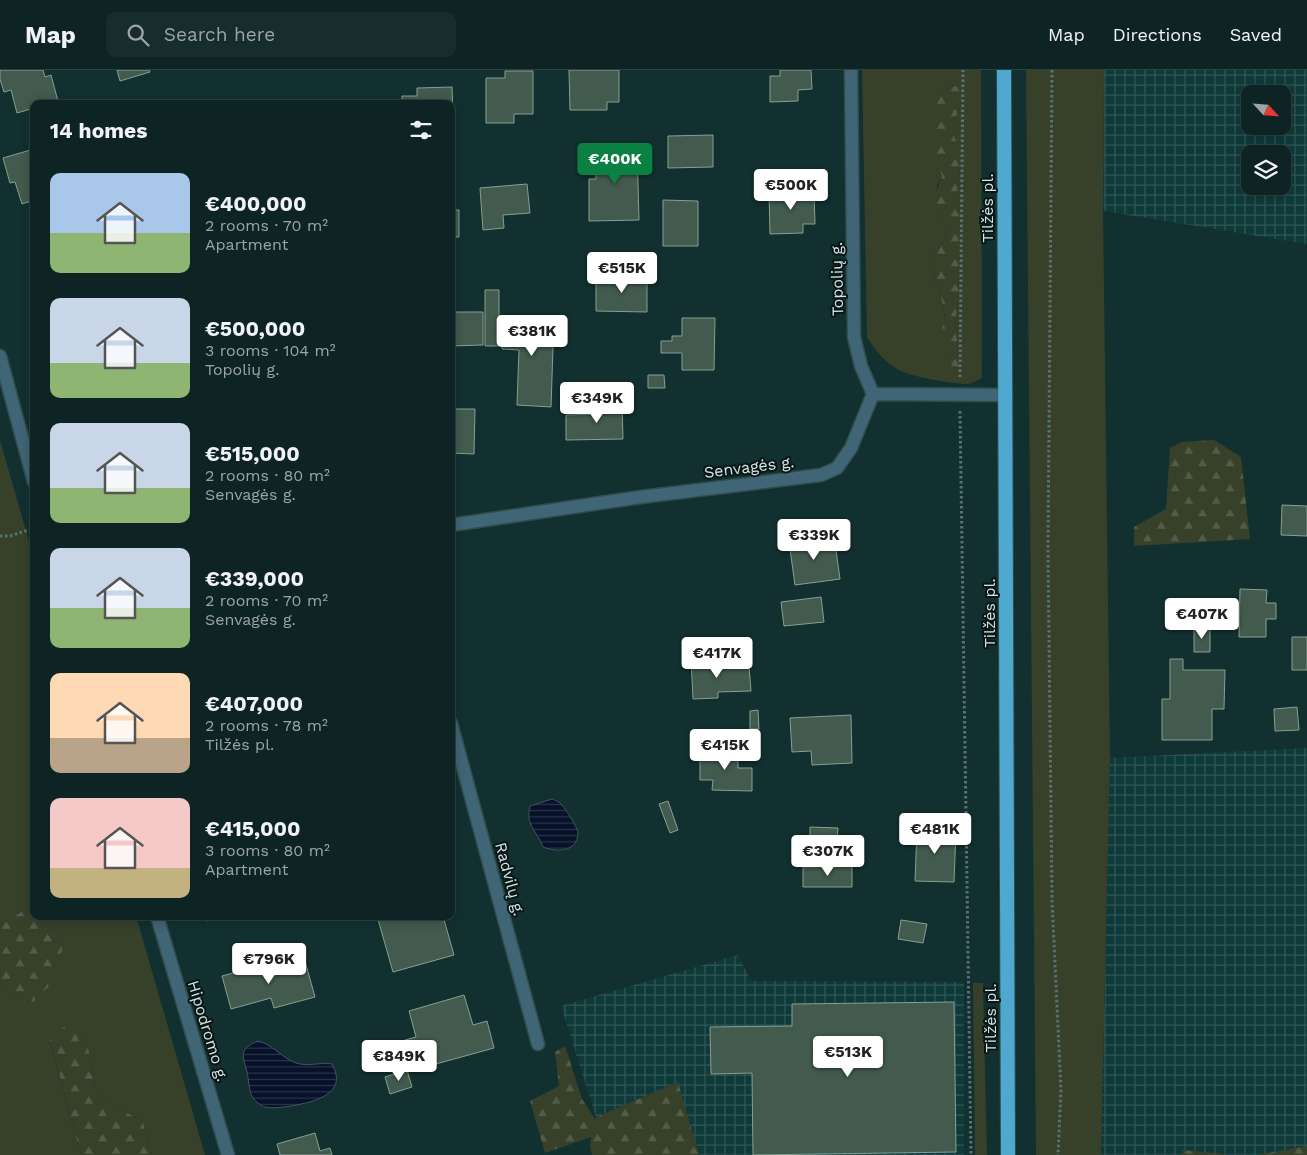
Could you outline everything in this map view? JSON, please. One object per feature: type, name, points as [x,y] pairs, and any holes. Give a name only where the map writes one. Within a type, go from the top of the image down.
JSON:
[{"type":"highway","name":"Tilžės pl.","points":[[1004,70],[1008,1155]]},
{"type":"street","name":"Topolių g.","points":[[851,70],[854,336],[861,366],[873,394]]},
{"type":"street","points":[[0,356],[30,467]]},
{"type":"street","points":[[873,394],[1006,395]]},
{"type":"street","name":"Senvagės g.","points":[[455,524],[641,497],[822,475],[838,468],[851,448],[873,394]]},
{"type":"street","name":"Radvilų g.","points":[[455,738],[538,1044]]},
{"type":"street","name":"Hipodromo g.","points":[[158,920],[228,1155]]},
{"type":"path","points":[[963,70],[960,394],[971,1155]]},
{"type":"path","points":[[1052,70],[1048,550],[1052,900],[1061,1090],[1058,1155]]},
{"type":"path","points":[[0,536],[10,536],[30,529]]},
{"type":"shaded area","points":[[1104,70],[1307,70],[1307,244],[1103,211]]},
{"type":"shaded area","points":[[1307,748],[1307,1155],[1101,1155],[1110,758]]},
{"type":"shaded area","points":[[552,799],[561,804],[577,830],[577,840],[570,848],[554,850],[543,847],[530,823],[530,806]]},
{"type":"shaded area","points":[[738,955],[751,981],[964,982],[964,1155],[699,1155],[678,1082],[596,1117],[561,1006]]},
{"type":"shaded area","points":[[258,1041],[268,1045],[296,1063],[305,1065],[332,1064],[336,1074],[336,1083],[333,1089],[319,1099],[310,1102],[275,1108],[260,1105],[251,1095],[243,1054],[246,1048]]},
{"type":"green space","points":[[862,70],[981,70],[982,378],[970,384],[962,384],[933,380],[905,373],[885,360],[867,337]],"holes":[[[958,86],[962,102],[953,129],[960,168],[957,195],[961,215],[961,245],[958,270],[959,294],[955,325],[959,368],[951,367],[942,334],[945,318],[940,292],[935,281],[933,258],[946,238],[945,223],[936,208],[937,186],[942,176],[941,93],[948,87]]]},
{"type":"green space","points":[[1026,70],[1104,70],[1103,211],[1110,758],[1101,1155],[1036,1155]]},
{"type":"green space","points":[[958,86],[963,90],[962,102],[953,129],[955,139],[960,147],[957,195],[961,215],[961,245],[958,270],[959,294],[955,325],[959,368],[951,367],[941,334],[945,317],[940,292],[935,281],[933,258],[946,238],[945,223],[936,208],[934,198],[942,176],[936,160],[935,105],[941,93],[948,87]]},
{"type":"green space","points":[[0,440],[30,545],[30,907],[0,926]]},
{"type":"green space","points":[[1214,440],[1241,457],[1250,539],[1134,546],[1134,527],[1166,509],[1170,448],[1182,442]]},
{"type":"green space","points":[[30,906],[30,920],[55,920],[63,947],[52,983],[33,1002],[0,989],[0,926]]},
{"type":"green space","points":[[55,920],[137,920],[205,1155],[152,1155],[143,1122],[97,1095],[86,1036],[50,1041],[81,1155],[0,1155],[0,989],[33,1002],[63,947]]},
{"type":"green space","points":[[973,983],[983,983],[987,1155],[975,1155]]},
{"type":"green space","points":[[67,1024],[86,1036],[97,1095],[143,1122],[152,1155],[81,1155],[50,1040]]},
{"type":"green space","points":[[565,1046],[582,1099],[595,1119],[678,1082],[699,1155],[592,1155],[591,1137],[545,1153],[530,1101],[559,1086],[555,1052]]},
{"type":"green space","points":[[1307,1146],[1307,1155],[1258,1155]]},
{"type":"green space","points":[[1183,1150],[1231,1155],[1181,1155]]},
{"type":"building","points":[[0,70],[43,70],[45,77],[51,75],[58,100],[30,100],[30,109],[17,113],[11,90],[4,92],[0,79]]},
{"type":"building","points":[[117,70],[149,70],[150,72],[120,81]]},
{"type":"building","points":[[569,70],[619,70],[619,102],[607,102],[607,110],[570,110]]},
{"type":"building","points":[[780,70],[811,70],[812,89],[798,90],[798,101],[770,102],[770,76],[780,76]]},
{"type":"building","points":[[505,71],[533,71],[533,114],[514,114],[514,123],[486,123],[486,78],[505,78]]},
{"type":"building","points":[[452,87],[452,100],[402,100],[402,96],[417,96],[417,88]]},
{"type":"building","points":[[713,135],[713,167],[668,168],[668,136]]},
{"type":"building","points":[[637,146],[639,220],[589,221],[589,179],[596,179],[595,147]]},
{"type":"building","points":[[30,150],[30,201],[22,204],[15,182],[10,183],[3,158]]},
{"type":"building","points":[[527,184],[530,213],[503,215],[504,228],[483,230],[480,188]]},
{"type":"building","points":[[814,191],[815,224],[803,224],[803,233],[770,234],[769,192]]},
{"type":"building","points":[[663,200],[698,201],[698,246],[663,246]]},
{"type":"building","points":[[455,210],[459,210],[459,237],[455,237]]},
{"type":"building","points":[[596,275],[647,276],[647,312],[596,311]]},
{"type":"building","points":[[485,290],[499,290],[499,346],[485,346]]},
{"type":"building","points":[[455,312],[483,312],[483,345],[455,346]]},
{"type":"building","points":[[503,316],[554,318],[551,407],[517,405],[519,350],[502,349]]},
{"type":"building","points":[[682,318],[715,318],[714,370],[682,370],[682,353],[661,353],[661,341],[672,341],[672,336],[682,336]]},
{"type":"building","points":[[648,375],[664,375],[665,388],[648,388]]},
{"type":"building","points":[[602,403],[622,403],[623,439],[566,440],[566,415],[602,414]]},
{"type":"building","points":[[455,409],[475,409],[474,454],[455,453]]},
{"type":"building","points":[[1282,505],[1307,506],[1307,536],[1281,535]]},
{"type":"building","points":[[834,536],[840,579],[795,585],[789,542]]},
{"type":"building","points":[[1240,589],[1267,590],[1266,603],[1276,603],[1276,619],[1266,619],[1266,637],[1239,637]]},
{"type":"building","points":[[821,597],[824,622],[784,626],[781,602]]},
{"type":"building","points":[[1194,629],[1210,629],[1210,652],[1194,652]]},
{"type":"building","points":[[1292,637],[1307,637],[1307,670],[1292,670]]},
{"type":"building","points":[[710,657],[711,668],[749,666],[751,691],[718,692],[718,698],[693,699],[691,658]]},
{"type":"building","points":[[1170,659],[1183,659],[1183,670],[1225,670],[1224,709],[1212,709],[1212,740],[1162,740],[1162,699],[1170,699]]},
{"type":"building","points":[[1297,707],[1299,730],[1275,731],[1274,709]]},
{"type":"building","points":[[758,710],[759,729],[750,729],[750,711]]},
{"type":"building","points":[[851,715],[852,763],[812,765],[811,751],[792,752],[790,718]]},
{"type":"building","points":[[700,750],[738,750],[738,768],[752,768],[752,791],[712,790],[713,780],[700,780]]},
{"type":"building","points":[[668,801],[678,830],[670,833],[659,804]]},
{"type":"building","points":[[810,827],[838,828],[837,840],[855,840],[855,850],[810,849]]},
{"type":"building","points":[[917,828],[956,830],[954,882],[915,881]]},
{"type":"building","points":[[852,866],[852,887],[803,887],[803,867]]},
{"type":"building","points":[[378,920],[444,920],[454,955],[393,972]]},
{"type":"building","points":[[901,920],[927,924],[923,943],[898,939]]},
{"type":"building","points":[[282,959],[284,967],[305,961],[315,997],[274,1008],[271,998],[231,1009],[222,976]]},
{"type":"building","points":[[464,995],[473,1025],[487,1021],[494,1048],[414,1070],[405,1040],[416,1037],[409,1011]]},
{"type":"building","points":[[954,1002],[956,1152],[753,1155],[752,1073],[711,1074],[710,1027],[792,1026],[792,1004]]},
{"type":"building","points":[[407,1070],[412,1087],[390,1094],[385,1077]]},
{"type":"building","points":[[315,1133],[320,1151],[330,1148],[332,1155],[280,1155],[277,1144]]}]
